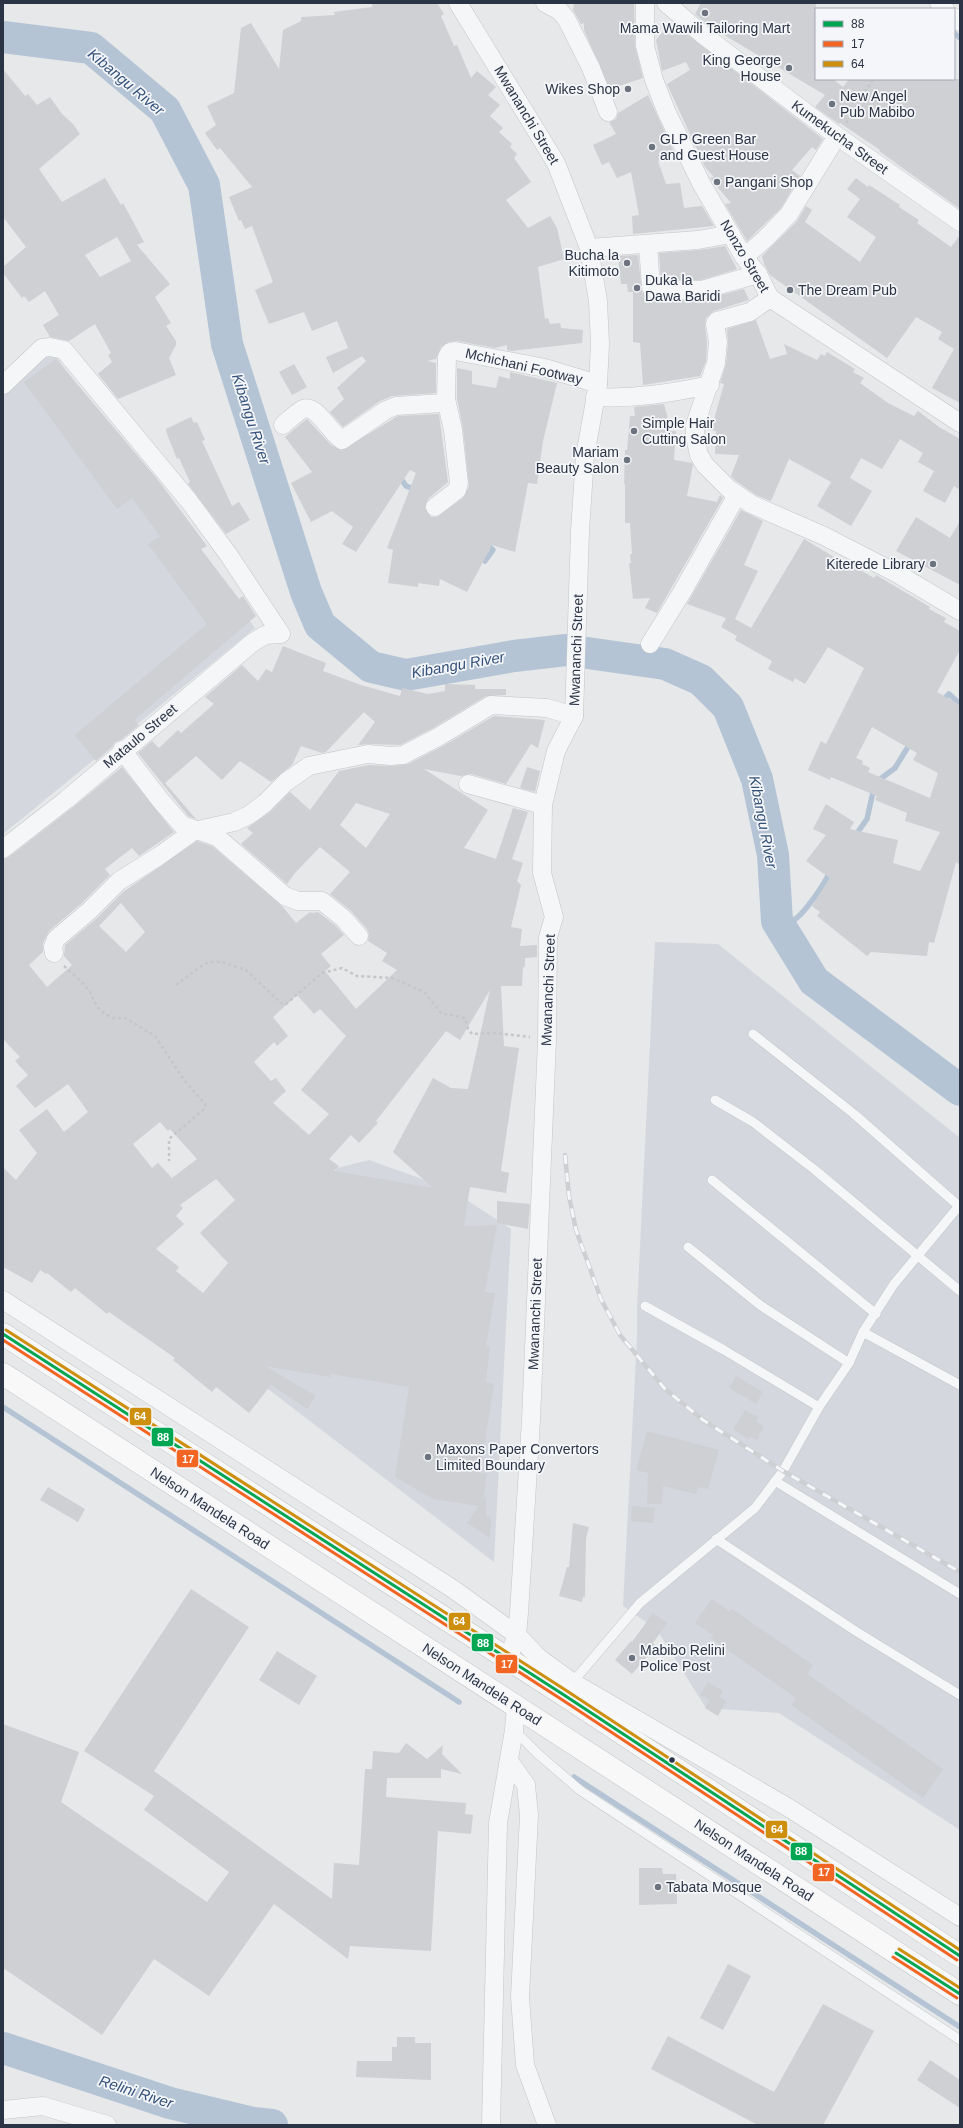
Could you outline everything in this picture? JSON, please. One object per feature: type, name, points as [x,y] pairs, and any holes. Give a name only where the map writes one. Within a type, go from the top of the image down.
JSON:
[{"type":"main road","points":[[3,1334],[508,1659],[568,1689],[960,1956]]},
{"type":"main road","name":"Nelson Mandela Road","points":[[3,1374],[960,1994]]},
{"type":"street","name":"Mwananchi Street","points":[[458,3],[556,163],[589,248],[598,301],[600,344],[596,390],[585,456],[576,624],[574,716],[556,751],[543,805],[542,874],[554,917],[548,937],[547,1040],[531,1420],[517,1635],[508,1659]]},
{"type":"street","points":[[545,3],[560,11],[567,20],[591,68],[608,112]]},
{"type":"street","name":"Nonzo Street","points":[[645,3],[645,46],[654,80],[701,183],[744,257],[758,274],[770,298],[960,423]]},
{"type":"street","name":"Kumekucha Street","points":[[666,3],[702,34],[837,136],[960,222]]},
{"type":"street","points":[[744,257],[765,239],[789,214],[837,136]]},
{"type":"street","points":[[589,248],[630,244],[648,245],[698,240],[731,234]]},
{"type":"street","points":[[648,245],[649,277],[651,287],[655,290],[702,290],[758,274]]},
{"type":"street","points":[[770,298],[750,312],[716,323],[715,328],[718,348],[710,385],[697,416],[695,425],[699,454],[705,465],[737,495],[776,516],[824,536],[898,574],[960,611]]},
{"type":"street","name":"Mataulo Street","points":[[3,385],[42,348],[50,347],[64,350],[188,501],[232,560],[281,634],[265,636],[252,643],[122,750],[66,800],[3,849]]},
{"type":"street","name":"Mchichani Footway","points":[[435,507],[457,490],[459,483],[453,430],[446,399],[447,357],[450,352],[455,351],[530,364],[568,374],[596,390]]},
{"type":"street","points":[[596,390],[628,398],[647,397],[710,385]]},
{"type":"street","points":[[283,425],[302,409],[311,409],[316,411],[334,434],[342,440],[391,408],[439,404],[443,403],[446,399]]},
{"type":"street","points":[[650,644],[682,594],[737,495]]},
{"type":"street","points":[[54,953],[53,946],[56,939],[89,911],[119,882],[194,831],[234,822],[248,815],[265,803],[286,782],[309,766],[368,754],[391,756],[403,755],[412,749],[438,737],[491,705],[547,708],[574,716]]},
{"type":"street","points":[[122,750],[173,817],[182,825],[194,831],[209,833],[217,837],[285,896],[298,901],[316,900],[326,903],[359,936]]},
{"type":"street","points":[[468,784],[543,805]]},
{"type":"street","points":[[3,1300],[453,1589],[517,1635],[568,1689],[789,1808],[960,1917]]},
{"type":"street","points":[[491,2120],[498,1824],[514,1730],[516,1706]]},
{"type":"street","points":[[509,1761],[526,1785],[529,1815],[520,1997],[525,2065],[547,2125]]},
{"type":"street","points":[[3,2110],[42,2106],[107,2125]]},
{"type":"lane","points":[[568,1689],[640,1603],[755,1508],[782,1471],[819,1407],[849,1362],[863,1332],[894,1284],[959,1207],[854,1114],[753,1034]]},
{"type":"lane","points":[[715,1100],[753,1122],[918,1255],[960,1291]]},
{"type":"lane","points":[[712,1180],[876,1314]]},
{"type":"lane","points":[[688,1247],[760,1305],[849,1362]]},
{"type":"lane","points":[[645,1306],[724,1350],[819,1407]]},
{"type":"lane","points":[[863,1332],[960,1385]]},
{"type":"lane","points":[[775,1481],[960,1594]]},
{"type":"lane","points":[[716,1539],[857,1632],[960,1695]]},
{"type":"lane","points":[[514,1730],[538,1754],[581,1791],[960,2040]]},
{"type":"path","points":[[837,136],[873,80]]},
{"type":"path","points":[[54,953],[60,964],[71,971],[81,981],[90,992],[98,1007],[105,1014],[114,1018],[125,1018],[155,1036],[184,1080],[205,1104],[205,1108],[169,1139],[167,1146],[169,1161]]},
{"type":"path","points":[[176,985],[204,964],[210,962],[222,962],[250,972],[281,1003],[286,1005],[322,973],[342,968],[357,976],[392,978],[424,992],[441,1013],[465,1018],[468,1029],[472,1034],[512,1034],[547,1040]]},
{"type":"shaded area","points":[[52,351],[255,628],[3,834],[3,396]]},
{"type":"shaded area","points":[[655,942],[718,944],[960,1138],[960,1830],[779,1713],[706,1708],[657,1630],[623,1606]]},
{"type":"shaded area","name":"Maxons Paper Convertors Limited Boundary","points":[[369,1160],[450,1189],[511,1229],[494,1562],[221,1353],[337,1168]]},
{"type":"building","points":[[372,3],[437,3],[444,14],[441,16],[454,46],[457,45],[471,78],[477,71],[496,87],[488,95],[500,105],[490,116],[503,128],[499,132],[512,144],[510,147],[517,154],[514,158],[531,182],[506,200],[528,228],[550,216],[557,228],[564,259],[538,267],[545,319],[548,318],[550,324],[560,323],[561,328],[583,330],[582,343],[511,351],[507,350],[507,345],[495,348],[457,341],[448,342],[441,347],[436,359],[427,361],[436,363],[436,393],[392,396],[380,401],[343,427],[330,412],[344,399],[337,388],[366,361],[362,356],[333,373],[326,357],[348,348],[337,321],[312,331],[304,312],[269,324],[255,290],[273,282],[252,226],[245,229],[241,220],[239,221],[229,197],[252,187],[220,148],[217,150],[205,133],[216,125],[207,106],[234,93],[241,28],[251,23],[279,69],[283,30],[301,21],[301,17],[335,15],[334,12],[372,7]]},
{"type":"building","points":[[574,3],[634,3],[635,46],[643,78],[610,89],[584,30],[584,23],[581,24],[573,10]]},
{"type":"building","points":[[701,3],[816,3],[815,80],[834,80],[843,87],[848,80],[960,79],[960,209],[879,151],[880,150],[815,107],[825,95],[709,26],[695,14]]},
{"type":"building","points":[[671,22],[823,139],[816,150],[812,147],[792,170],[800,176],[781,208],[747,241],[725,204],[731,203],[710,178],[714,177],[705,167],[667,84],[690,70],[686,62],[662,71],[656,40]]},
{"type":"building","points":[[3,69],[25,96],[28,94],[37,105],[50,97],[62,114],[73,124],[80,134],[39,169],[62,202],[105,178],[121,205],[123,203],[144,242],[137,245],[170,284],[155,297],[171,323],[166,326],[176,341],[176,345],[169,358],[176,375],[118,399],[98,374],[112,362],[108,355],[111,353],[95,324],[69,341],[50,337],[43,325],[59,315],[45,291],[29,302],[24,296],[22,298],[3,273],[3,267],[26,247],[3,217]],"holes":[[[117,237],[131,261],[100,277],[85,255]]]},
{"type":"building","points":[[648,95],[674,152],[658,161],[666,184],[680,183],[684,208],[702,206],[714,226],[633,234],[632,216],[639,215],[631,172],[617,178],[609,162],[602,165],[593,145],[616,134],[609,122],[616,119],[618,113]]},
{"type":"building","points":[[856,178],[868,187],[869,185],[900,205],[899,207],[919,220],[917,223],[951,247],[960,235],[960,403],[932,388],[954,349],[938,339],[942,332],[916,317],[887,358],[770,275],[764,264],[762,256],[797,221],[806,206],[812,210],[805,222],[860,262],[876,237],[847,217],[860,199],[847,189]]},
{"type":"building","points":[[725,246],[737,269],[701,280],[661,280],[659,253],[699,250]]},
{"type":"building","points":[[638,255],[642,292],[649,298],[655,300],[702,300],[744,289],[749,300],[714,311],[706,318],[706,361],[700,376],[643,385],[640,343],[633,342],[633,292],[628,292],[627,284],[621,284],[618,256]]},
{"type":"building","points":[[756,320],[770,359],[787,354],[784,344],[817,360],[821,354],[825,356],[827,352],[855,369],[853,372],[864,378],[860,383],[888,403],[914,416],[918,411],[939,427],[960,439],[960,490],[954,486],[945,503],[923,491],[934,471],[918,462],[923,453],[900,439],[882,469],[861,458],[850,478],[872,491],[851,526],[817,506],[831,482],[789,459],[771,501],[756,495],[736,481],[731,476],[739,455],[715,454],[716,431],[711,430],[724,384],[720,383],[726,364],[728,343],[727,329]]},
{"type":"building","points":[[56,359],[158,480],[207,546],[201,549],[239,599],[243,596],[256,616],[134,720],[139,725],[121,740],[115,742],[112,747],[96,761],[75,735],[207,624],[148,544],[160,536],[132,498],[117,509],[24,382]]},
{"type":"building","points":[[294,364],[307,387],[292,395],[279,372]]},
{"type":"building","points":[[457,368],[472,371],[472,384],[496,388],[499,376],[510,379],[510,372],[557,383],[543,441],[537,484],[528,483],[515,552],[492,545],[467,592],[440,579],[439,586],[418,583],[418,587],[388,583],[393,550],[387,548],[416,473],[410,470],[356,552],[342,544],[353,527],[332,511],[311,522],[291,483],[312,472],[285,437],[307,419],[331,445],[342,450],[398,416],[439,414],[448,482],[428,499],[425,508],[431,517],[437,517],[463,498],[469,486],[463,429],[457,398]]},
{"type":"building","points":[[664,404],[671,431],[676,431],[674,460],[692,463],[693,465],[687,496],[717,502],[720,495],[723,498],[657,613],[645,608],[650,598],[633,599],[629,563],[631,563],[630,554],[632,554],[630,523],[625,523],[625,450],[627,450],[630,416],[635,416],[634,407]]},
{"type":"building","points":[[191,417],[194,423],[197,422],[205,440],[202,441],[232,506],[239,502],[250,520],[226,534],[188,484],[190,482],[179,458],[177,459],[167,434],[166,429]]},
{"type":"building","points":[[741,510],[763,521],[744,565],[758,571],[735,619],[751,628],[804,539],[849,566],[850,564],[874,578],[876,575],[930,607],[929,609],[946,618],[944,622],[960,631],[960,650],[937,692],[960,705],[960,865],[956,862],[934,943],[929,942],[927,956],[871,952],[867,956],[817,916],[820,912],[812,906],[830,878],[806,861],[826,835],[813,829],[826,804],[854,822],[850,829],[898,840],[893,863],[920,871],[940,832],[905,821],[907,813],[875,800],[877,796],[831,777],[830,780],[808,770],[821,741],[826,744],[864,668],[828,647],[805,684],[795,678],[793,682],[768,669],[772,661],[735,640],[737,636],[721,627],[726,618],[687,604]],"holes":[[[872,727],[917,753],[913,760],[938,773],[930,798],[868,772],[870,768],[862,764],[863,761],[856,758]]]},
{"type":"building","points":[[916,517],[950,538],[960,521],[960,585],[896,551]]},
{"type":"building","points":[[283,646],[326,663],[323,671],[361,685],[400,696],[402,688],[428,694],[445,691],[445,684],[475,685],[475,689],[506,689],[506,695],[486,696],[433,728],[400,745],[358,745],[375,722],[364,712],[326,752],[322,753],[301,746],[292,765],[271,782],[240,761],[222,780],[196,756],[165,783],[196,819],[188,816],[138,753],[152,741],[159,748],[178,730],[181,733],[214,704],[205,697],[242,665],[258,681],[266,669],[272,672]]},
{"type":"building","points":[[494,716],[545,720],[538,748],[531,744],[506,784],[471,774],[461,776],[424,769],[488,810],[464,848],[496,859],[513,808],[528,812],[512,859],[523,863],[517,881],[521,885],[511,927],[522,929],[520,946],[537,945],[537,957],[525,958],[522,986],[501,986],[504,1046],[519,1048],[501,1171],[509,1173],[506,1193],[470,1187],[464,1226],[497,1225],[485,1292],[495,1293],[486,1347],[490,1347],[486,1382],[494,1384],[480,1473],[487,1474],[483,1500],[486,1495],[486,1516],[491,1517],[490,1538],[467,1523],[479,1506],[433,1499],[395,1477],[409,1387],[331,1374],[331,1377],[265,1366],[316,1396],[307,1409],[271,1385],[249,1413],[216,1387],[212,1392],[173,1360],[175,1358],[109,1312],[107,1314],[75,1288],[71,1292],[47,1273],[46,1274],[40,1270],[32,1283],[3,1267],[3,1167],[16,1180],[37,1153],[19,1130],[47,1109],[64,1132],[88,1112],[68,1084],[35,1108],[16,1086],[28,1075],[15,1061],[20,1057],[3,1039],[3,859],[9,857],[122,767],[174,832],[139,856],[132,848],[105,869],[110,875],[82,903],[49,931],[43,943],[43,952],[29,965],[47,987],[72,965],[64,956],[65,945],[96,919],[123,892],[197,841],[212,846],[283,907],[296,923],[310,912],[318,912],[336,926],[344,935],[321,954],[331,966],[325,971],[356,1009],[397,970],[382,961],[387,953],[368,941],[369,934],[367,929],[350,910],[330,894],[350,872],[320,847],[295,873],[287,884],[241,844],[253,833],[247,828],[271,811],[290,792],[310,810],[339,771],[369,765],[392,766],[408,764],[443,746]],"holes":[[[356,803],[390,814],[366,848],[340,825]],[[121,903],[145,932],[126,952],[99,926]],[[490,990],[468,1089],[451,1088],[433,1078],[393,1152],[433,1188],[334,1171],[339,1166],[329,1159],[351,1135],[359,1143],[378,1123],[376,1121],[446,1031],[460,1040]],[[297,995],[314,1014],[320,1009],[346,1036],[301,1090],[329,1114],[309,1135],[273,1103],[286,1091],[276,1078],[271,1081],[254,1062],[274,1042],[277,1046],[288,1036],[273,1017]],[[160,1122],[168,1131],[170,1129],[197,1159],[172,1178],[158,1163],[152,1168],[133,1144]],[[216,1179],[235,1200],[200,1233],[228,1263],[203,1293],[176,1271],[179,1267],[156,1249],[184,1224],[176,1216],[183,1208],[180,1205]]]},
{"type":"building","points":[[527,767],[540,771],[535,792],[520,788]]},
{"type":"building","points":[[497,1201],[530,1204],[528,1229],[497,1223]]},
{"type":"building","points":[[736,1376],[763,1392],[756,1404],[729,1388]]},
{"type":"building","points":[[745,1410],[759,1417],[756,1422],[764,1426],[757,1440],[750,1437],[748,1439],[733,1429]]},
{"type":"building","points":[[647,1431],[719,1450],[708,1489],[698,1487],[696,1494],[663,1486],[662,1504],[647,1504],[648,1473],[636,1470]]},
{"type":"building","points":[[48,1487],[85,1509],[78,1522],[40,1500]]},
{"type":"building","points":[[632,1506],[655,1508],[653,1523],[631,1521]]},
{"type":"building","points":[[573,1523],[589,1527],[586,1539],[585,1597],[583,1597],[582,1602],[559,1596],[567,1567],[569,1567]]},
{"type":"building","points":[[191,1589],[249,1627],[154,1771],[332,1899],[334,1863],[359,1865],[365,1769],[372,1769],[373,1751],[399,1753],[406,1743],[427,1759],[443,1745],[442,1754],[462,1774],[441,1769],[441,1778],[387,1778],[386,1797],[466,1803],[465,1814],[473,1815],[471,1834],[438,1831],[431,1951],[350,1946],[348,1959],[274,1904],[209,1996],[154,1959],[102,2035],[3,1968],[3,1724],[79,1752],[61,1802],[207,1902],[229,1872],[144,1810],[154,1796],[84,1751]]},
{"type":"building","points":[[712,1599],[729,1611],[732,1609],[813,1665],[807,1674],[943,1769],[923,1798],[791,1705],[796,1698],[711,1638],[713,1635],[695,1623]]},
{"type":"building","points":[[653,1613],[667,1623],[653,1643],[656,1646],[632,1674],[615,1660],[631,1641],[632,1642]]},
{"type":"building","points":[[277,1651],[317,1676],[299,1705],[259,1680]]},
{"type":"building","points":[[708,1682],[723,1691],[719,1697],[726,1701],[718,1716],[705,1708],[710,1700],[700,1695]]},
{"type":"building","name":"Tabata Mosque","points":[[639,1868],[662,1868],[663,1874],[676,1874],[677,1904],[639,1905]]},
{"type":"building","points":[[728,1964],[751,1976],[723,2030],[700,2018]]},
{"type":"building","points":[[823,2004],[874,2031],[823,2125],[758,2125],[651,2069],[668,2036],[774,2092]]},
{"type":"building","points":[[397,2037],[415,2037],[415,2043],[431,2043],[431,2080],[356,2077],[357,2061],[392,2061],[392,2047],[397,2047]]},
{"type":"building","points":[[930,2060],[960,2080],[960,2108],[917,2080]]},
{"type":"waterway","points":[[955,34],[960,38]]},
{"type":"waterway","name":"Kibangu River","points":[[3,37],[91,48],[165,110],[204,185],[227,344],[306,592],[320,625],[371,667],[406,675],[514,656],[566,650],[665,664],[701,680],[728,707],[757,779],[773,855],[777,921],[814,981],[960,1090]]},
{"type":"waterway","points":[[399,476],[406,486],[416,490]]},
{"type":"waterway","points":[[485,561],[493,550],[486,543]]},
{"type":"waterway","points":[[942,701],[949,694],[960,704]]},
{"type":"waterway","points":[[855,836],[867,819],[875,783],[895,768],[911,742]]},
{"type":"waterway","points":[[777,921],[781,924],[791,922],[796,919],[813,899],[830,871]]},
{"type":"waterway","points":[[3,1407],[459,1702]]},
{"type":"waterway","points":[[574,1777],[960,2027]]},
{"type":"waterway","name":"Relini River","points":[[3,2048],[170,2103],[253,2123],[272,2125]]},
{"type":"railway","points":[[565,1155],[569,1196],[576,1230],[601,1299],[620,1335],[665,1389],[703,1420],[783,1471],[960,1572]]},
{"type":"transit line","name":"64","points":[[6,1330],[567,1691],[960,1950]]},
{"type":"transit line","name":"88","points":[[3,1334],[564,1695],[960,1956]]},
{"type":"transit line","name":"17","points":[[3,1340],[561,1699],[957,1960]]},
{"type":"transit line","name":"64","points":[[899,1949],[960,1988]]},
{"type":"transit line","name":"88","points":[[896,1953],[960,1994]]},
{"type":"transit line","name":"17","points":[[893,1957],[957,1998]]},
{"type":"place","name":"Mama Wawili Tailoring Mart","points":[[705,13]]},
{"type":"place","name":"King George House","points":[[789,68]]},
{"type":"place","name":"Wikes Shop","points":[[628,89]]},
{"type":"place","name":"New Angel Pub Mabibo","points":[[832,104]]},
{"type":"place","name":"GLP Green Bar and Guest House","points":[[652,147]]},
{"type":"place","name":"Pangani Shop","points":[[717,182]]},
{"type":"place","name":"Bucha la Kitimoto","points":[[627,263]]},
{"type":"place","name":"Duka la Dawa Baridi","points":[[637,288]]},
{"type":"place","name":"The Dream Pub","points":[[790,290]]},
{"type":"place","name":"Simple Hair Cutting Salon","points":[[634,431]]},
{"type":"place","name":"Mariam Beauty Salon","points":[[627,460]]},
{"type":"place","name":"Kiterede Library","points":[[933,564]]},
{"type":"place","name":"Maxons Paper Convertors Limited Boundary","points":[[428,1457]]},
{"type":"place","name":"Mabibo Relini Police Post","points":[[632,1658]]},
{"type":"place","name":"Tabata Mosque","points":[[658,1887]]}]
